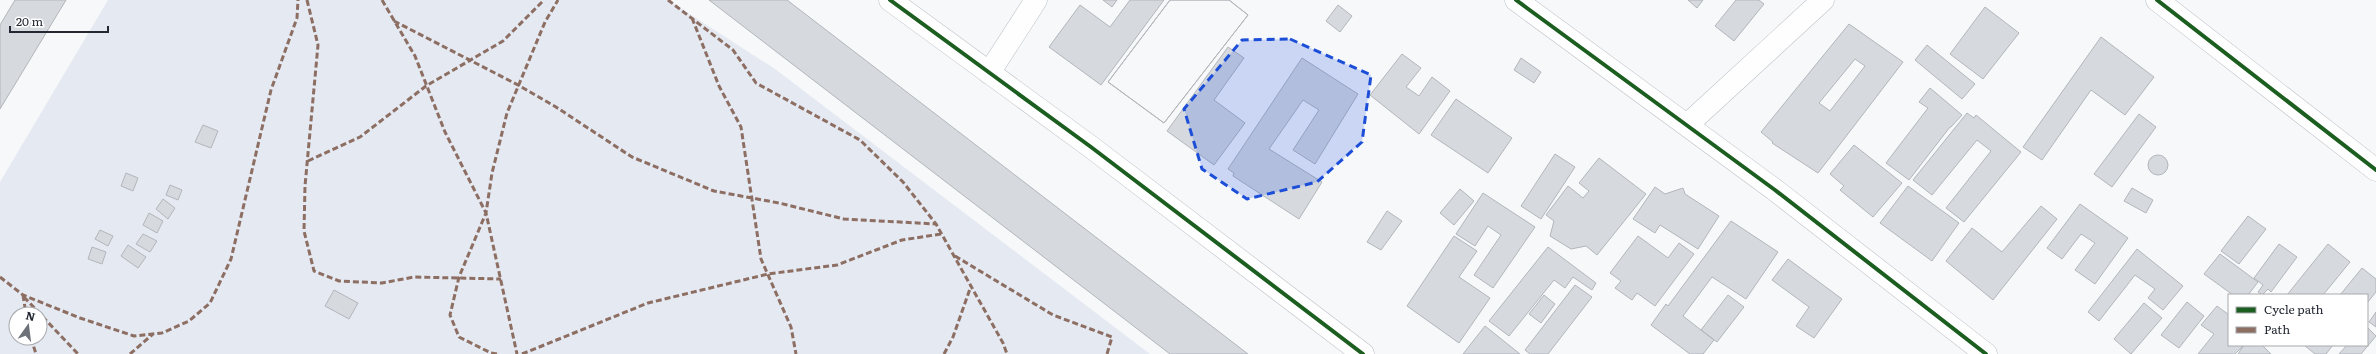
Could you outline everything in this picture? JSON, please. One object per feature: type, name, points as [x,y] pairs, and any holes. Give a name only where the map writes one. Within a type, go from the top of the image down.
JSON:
[{"type":"street","points":[[890,0],[1091,147],[1363,354]]},
{"type":"street","points":[[989,72],[1036,0]]},
{"type":"street","points":[[1516,0],[1775,190],[1986,354]]},
{"type":"street","points":[[1688,125],[1823,0]]},
{"type":"street","points":[[2157,0],[2376,170]]},
{"type":"highlighted area","points":[[1290,39],[1371,75],[1362,142],[1317,182],[1247,199],[1202,169],[1184,109],[1242,40]]},
{"type":"shaded area","points":[[108,0],[668,0],[775,69],[1150,354],[0,354],[0,182]]},
{"type":"building","points":[[15,0],[66,0],[0,109],[0,25]]},
{"type":"building","points":[[709,0],[787,0],[1248,354],[1170,354]]},
{"type":"building","points":[[1103,0],[1117,0],[1112,7]]},
{"type":"building","points":[[1130,0],[1164,0],[1101,85],[1049,47],[1080,5],[1110,27]]},
{"type":"building","points":[[1170,0],[1229,0],[1248,15],[1164,123],[1108,82]]},
{"type":"building","points":[[1170,0],[1229,0],[1248,15],[1164,123],[1108,82]]},
{"type":"building","points":[[1688,0],[1703,0],[1697,8]]},
{"type":"building","points":[[1736,0],[1759,0],[1764,4],[1734,41],[1715,26]]},
{"type":"building","points":[[1338,5],[1352,16],[1340,32],[1326,21]]},
{"type":"building","points":[[1985,7],[2019,33],[1983,79],[1950,54]]},
{"type":"building","points":[[1849,24],[1903,62],[1818,173],[1772,143],[1773,142],[1761,132]],"holes":[[[1855,59],[1865,66],[1830,111],[1819,103]]]},
{"type":"building","points":[[2101,37],[2154,77],[2125,115],[2091,90],[2042,160],[2023,147]]},
{"type":"building","points":[[1927,45],[1975,84],[1962,99],[1915,60]]},
{"type":"building","points":[[1228,47],[1244,58],[1214,100],[1245,123],[1214,165],[1167,131]]},
{"type":"building","points":[[1402,54],[1421,68],[1406,87],[1419,96],[1432,77],[1450,91],[1419,134],[1370,95]]},
{"type":"building","points":[[1302,58],[1358,94],[1315,164],[1293,150],[1319,110],[1303,100],[1269,149],[1322,182],[1299,219],[1233,176],[1234,173],[1228,169]]},
{"type":"building","points":[[1521,58],[1541,72],[1534,83],[1514,70]]},
{"type":"building","points":[[1930,88],[1962,115],[1950,127],[1909,180],[1886,163],[1928,108],[1919,102]]},
{"type":"building","points":[[1456,99],[1512,138],[1488,173],[1431,135]]},
{"type":"building","points":[[1967,113],[1974,118],[1976,115],[2021,152],[1964,222],[1946,208],[1991,151],[1977,140],[1932,195],[1913,180]]},
{"type":"building","points":[[2139,114],[2156,127],[2112,187],[2094,174]]},
{"type":"building","points":[[203,125],[218,131],[211,148],[195,142]]},
{"type":"building","points":[[1854,145],[1902,183],[1873,217],[1840,190],[1844,186],[1830,174]]},
{"type":"building","points":[[1555,154],[1575,167],[1541,219],[1521,206]]},
{"type":"building","points":[[2158,155],[2165,158],[2168,165],[2165,172],[2158,175],[2151,172],[2148,165],[2151,158]]},
{"type":"building","points":[[1599,158],[1646,194],[1597,255],[1586,246],[1571,249],[1550,236],[1554,221],[1546,215],[1568,186],[1583,198],[1589,191],[1579,183]]},
{"type":"building","points":[[126,173],[138,178],[133,191],[121,186]]},
{"type":"building","points":[[170,185],[182,190],[178,200],[166,195]]},
{"type":"building","points":[[1908,186],[1959,223],[1932,261],[1880,223]]},
{"type":"building","points":[[1655,187],[1665,194],[1683,188],[1685,194],[1719,216],[1698,249],[1660,225],[1655,233],[1633,219]]},
{"type":"building","points":[[2132,188],[2153,200],[2146,213],[2124,201]]},
{"type":"building","points":[[1460,189],[1474,201],[1454,225],[1440,213]]},
{"type":"building","points":[[1483,193],[1535,227],[1493,288],[1474,275],[1501,235],[1488,226],[1475,246],[1456,234]]},
{"type":"building","points":[[163,199],[175,208],[168,219],[156,209]]},
{"type":"building","points":[[2080,204],[2128,238],[2095,284],[2075,270],[2095,243],[2081,234],[2062,259],[2047,248]]},
{"type":"building","points":[[2041,206],[2057,219],[1993,300],[1946,261],[1972,228],[2002,252]]},
{"type":"building","points":[[1387,211],[1402,221],[1381,250],[1367,242]]},
{"type":"building","points":[[149,213],[163,221],[157,233],[143,225]]},
{"type":"building","points":[[2248,216],[2266,229],[2239,264],[2221,251]]},
{"type":"building","points":[[1731,221],[1778,252],[1746,299],[1712,277],[1683,316],[1714,340],[1703,354],[1690,354],[1651,325],[1666,304],[1668,306]]},
{"type":"building","points":[[100,230],[113,236],[108,246],[95,239]]},
{"type":"building","points":[[143,234],[157,241],[150,252],[136,244]]},
{"type":"building","points":[[1454,236],[1477,251],[1459,277],[1490,298],[1459,343],[1407,306]]},
{"type":"building","points":[[1638,236],[1668,258],[1679,243],[1694,254],[1655,306],[1637,293],[1632,300],[1615,288],[1621,281],[1610,273]]},
{"type":"building","points":[[2279,244],[2297,257],[2271,292],[2268,289],[2263,294],[2258,292],[2263,285],[2254,278]]},
{"type":"building","points":[[2328,244],[2350,262],[2324,294],[2288,294]]},
{"type":"building","points":[[128,245],[146,257],[138,268],[121,256]]},
{"type":"building","points":[[92,247],[106,252],[102,264],[88,259]]},
{"type":"building","points":[[1548,247],[1596,283],[1592,290],[1573,277],[1565,288],[1554,280],[1509,336],[1489,321]]},
{"type":"building","points":[[2137,249],[2183,286],[2163,310],[2148,298],[2155,289],[2135,275],[2099,321],[2088,312]]},
{"type":"building","points":[[2220,254],[2258,282],[2249,294],[2232,294],[2204,274]]},
{"type":"building","points":[[1788,259],[1842,299],[1814,338],[1796,326],[1809,307],[1772,280]]},
{"type":"building","points":[[2362,268],[2376,279],[2376,292],[2368,302],[2368,294],[2341,294]]},
{"type":"building","points":[[1575,285],[1592,297],[1548,354],[1530,354],[1525,350]]},
{"type":"building","points":[[334,290],[358,303],[349,319],[325,306]]},
{"type":"building","points":[[1544,295],[1555,304],[1541,323],[1529,314]]},
{"type":"building","points":[[1728,295],[1744,307],[1717,342],[1701,330]]},
{"type":"building","points":[[2187,302],[2204,316],[2179,348],[2161,335]]},
{"type":"building","points":[[2144,303],[2162,318],[2131,354],[2114,339]]},
{"type":"building","points":[[2217,306],[2228,314],[2228,346],[2243,346],[2235,354],[2198,354],[2214,334],[2201,325]]},
{"type":"building","points":[[2376,312],[2376,327],[2369,322]]},
{"type":"building","points":[[1485,326],[1520,354],[1463,354]]},
{"type":"building","points":[[2368,328],[2376,336],[2368,346]]},
{"type":"building","points":[[2243,346],[2263,346],[2271,354],[2238,354]]},
{"type":"building","points":[[2305,346],[2332,346],[2326,354],[2315,354]]},
{"type":"building","points":[[2346,346],[2368,346],[2361,354],[2339,354]]},
{"type":"marked path","points":[[0,277],[23,295],[80,318],[134,336],[162,333],[189,321],[210,303],[231,259],[271,90],[297,18],[298,0]]},
{"type":"marked path","points":[[307,0],[318,45],[305,186],[304,231],[314,271],[339,281],[382,283],[414,277],[501,279]]},
{"type":"marked path","points":[[382,0],[415,56],[445,132],[486,213],[517,354]]},
{"type":"marked path","points":[[308,161],[360,137],[426,86],[503,41],[544,0]]},
{"type":"marked path","points":[[497,354],[491,353],[459,337],[450,315],[459,277],[486,213],[492,173],[507,113],[545,22],[558,0]]},
{"type":"marked path","points":[[668,0],[733,50],[756,83],[860,140],[903,182],[936,224],[1003,343],[1007,354]]},
{"type":"marked path","points":[[692,18],[719,86],[741,127],[761,259],[791,327],[796,354]]},
{"type":"marked path","points":[[394,21],[518,85],[556,107],[632,157],[714,191],[779,203],[844,219],[936,224]]},
{"type":"marked path","points":[[522,354],[648,303],[768,274],[837,265],[902,240],[941,234]]},
{"type":"marked path","points":[[955,256],[1053,315],[1112,337],[1107,354]]},
{"type":"marked path","points":[[944,354],[953,337],[971,286]]},
{"type":"marked path","points":[[23,295],[25,306]]},
{"type":"marked path","points":[[24,297],[78,354]]},
{"type":"marked path","points":[[130,354],[153,334]]},
{"type":"marked path","points":[[34,346],[36,354]]},
{"type":"cycle path","points":[[890,0],[1091,147],[1363,354]]},
{"type":"cycle path","points":[[1516,0],[1775,190],[1986,354]]},
{"type":"cycle path","points":[[2157,0],[2376,170]]}]
